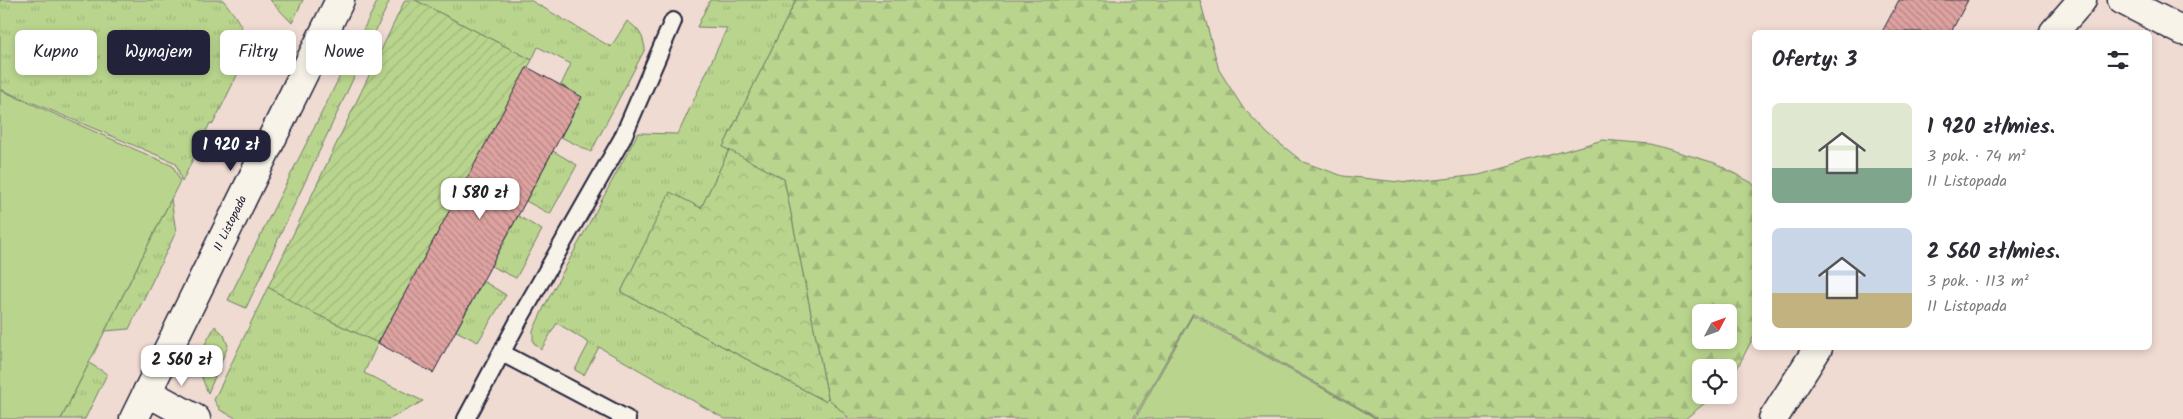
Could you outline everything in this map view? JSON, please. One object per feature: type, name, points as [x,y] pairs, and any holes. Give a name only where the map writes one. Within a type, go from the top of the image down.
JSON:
[{"type":"street","name":"11 Listopada","points":[[134,419],[340,0]]},
{"type":"street","points":[[2056,30],[2082,0]]},
{"type":"street","points":[[2122,0],[2183,31]]},
{"type":"street","points":[[1773,419],[1817,350]]},
{"type":"street","points":[[147,392],[196,419]]},
{"type":"lane","points":[[466,419],[525,309],[622,139],[673,21]]},
{"type":"lane","points":[[502,353],[627,419]]},
{"type":"green space","points":[[0,0],[223,0],[242,30],[220,30],[220,75],[237,75],[213,124],[210,123],[182,182],[176,163],[0,89]]},
{"type":"green space","points":[[270,0],[303,0],[292,23]]},
{"type":"green space","points":[[378,0],[390,0],[376,30],[363,30]]},
{"type":"green space","points":[[405,0],[415,0],[532,60],[378,343],[301,307],[268,287],[369,75],[382,75],[382,48]]},
{"type":"green space","points":[[415,0],[530,0],[611,47],[627,21],[640,33],[645,49],[591,152],[561,137],[582,97],[561,85],[571,64],[538,47],[532,60]]},
{"type":"green space","points":[[710,0],[796,0],[723,147],[729,150],[701,208],[670,193],[621,292],[825,401],[828,398],[850,419],[725,419],[599,347],[584,375],[575,370],[589,343],[557,323],[541,350],[533,342],[533,331],[545,305],[638,133],[678,134],[727,28],[697,27]]},
{"type":"green space","points":[[796,0],[1200,0],[1219,70],[1243,108],[1269,135],[1303,162],[1343,176],[1408,183],[1479,175],[1603,140],[1651,144],[1715,163],[1752,183],[1752,340],[1737,369],[1737,359],[1692,359],[1692,404],[1704,404],[1685,419],[1379,419],[1193,313],[1133,419],[850,419],[828,398],[784,180],[723,147]]},
{"type":"green space","points":[[340,75],[355,75],[246,308],[228,300]]},
{"type":"green space","points":[[0,90],[173,166],[180,181],[61,419],[0,419]]},
{"type":"green space","points":[[729,150],[784,179],[828,398],[825,401],[621,292],[670,192],[701,208]]},
{"type":"green space","points":[[553,151],[577,165],[550,214],[526,201]]},
{"type":"green space","points":[[171,199],[176,232],[129,329],[105,331]]},
{"type":"green space","points":[[518,216],[542,230],[516,278],[491,266]]},
{"type":"green space","points":[[483,281],[506,295],[478,342],[456,331]]},
{"type":"green space","points":[[268,287],[301,307],[378,343],[364,373],[423,401],[390,419],[238,419],[220,410],[214,400]]},
{"type":"green space","points":[[1193,315],[1377,419],[1135,419]]},
{"type":"green space","points":[[215,326],[224,335],[228,346],[208,393],[199,364],[201,352]]},
{"type":"green space","points":[[89,363],[107,374],[85,419],[61,419]]},
{"type":"building","points":[[1899,0],[1968,0],[1952,30],[1883,30]]},
{"type":"building","points":[[527,67],[582,97],[433,373],[378,343]]}]
